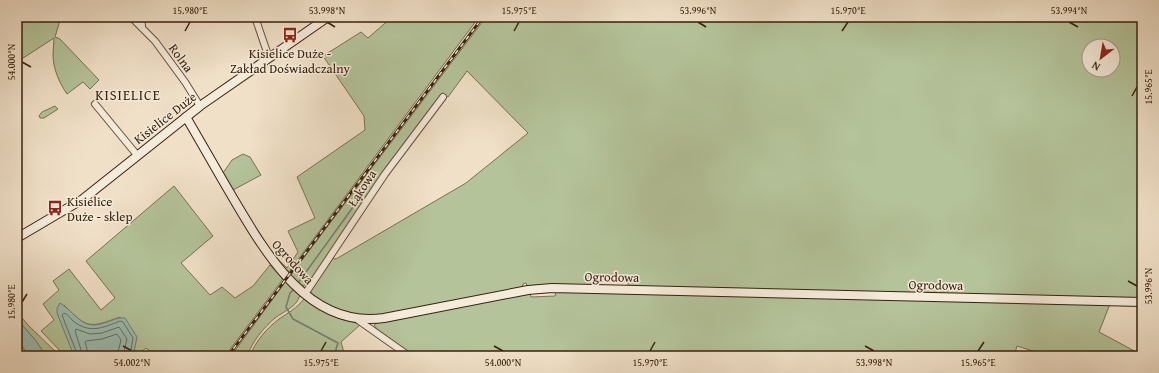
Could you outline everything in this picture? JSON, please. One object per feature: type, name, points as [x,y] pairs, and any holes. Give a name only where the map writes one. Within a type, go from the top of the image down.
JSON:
[{"type":"street","name":"Rolna","points":[[131,17],[142,26],[170,62],[200,106]]},
{"type":"street","points":[[141,17],[142,26]]},
{"type":"street","points":[[255,17],[269,58]]},
{"type":"street","name":"Kisielice Duże","points":[[17,238],[81,201],[200,106],[328,17]]},
{"type":"street","name":"Łąkowa","points":[[305,294],[385,174],[442,97]]},
{"type":"street","points":[[95,104],[137,156]]},
{"type":"street","name":"Ogrodowa","points":[[186,117],[263,247],[285,275],[305,294],[332,312],[358,320],[384,318],[528,290],[552,288],[1142,302]]},
{"type":"street","points":[[358,320],[409,356]]},
{"type":"green space","points":[[17,17],[61,17],[55,37],[60,39],[99,80],[90,89],[83,82],[67,94],[55,70],[53,54],[54,38],[17,62]]},
{"type":"green space","points":[[392,17],[479,17],[288,273],[273,255],[287,268],[298,252],[288,231],[315,218],[297,177],[365,130],[364,116],[323,56],[361,32],[368,38]]},
{"type":"green space","points":[[486,17],[1142,17],[1142,300],[628,286],[628,281],[598,281],[598,285],[527,286],[526,283],[523,284],[522,288],[388,314],[354,316],[325,305],[311,294],[310,289],[331,258],[336,259],[466,183],[528,133],[467,71],[448,97],[442,93],[382,173],[308,284],[302,286],[290,276]]},
{"type":"green space","points":[[55,106],[58,109],[44,118],[40,118],[39,116],[42,112]]},
{"type":"green space","points":[[243,154],[250,157],[261,175],[233,190],[223,173],[232,160]]},
{"type":"green space","points":[[174,186],[213,236],[181,263],[210,295],[222,287],[235,298],[253,286],[270,265],[283,279],[225,356],[156,356],[146,348],[136,356],[130,356],[134,352],[120,317],[102,323],[89,324],[78,319],[64,305],[67,335],[74,356],[65,356],[41,331],[54,320],[43,304],[59,290],[53,281],[69,269],[101,310],[115,298],[86,261]]},
{"type":"green space","points":[[286,281],[300,295],[296,303],[275,318],[267,326],[255,340],[247,356],[231,356]]},
{"type":"green space","points":[[556,291],[1110,304],[1099,332],[1140,354],[1142,350],[1142,356],[1049,356],[1017,346],[1014,356],[414,356],[377,329],[374,325],[378,322],[530,293],[531,297],[555,296]]},
{"type":"green space","points":[[304,299],[334,316],[360,325],[341,342],[345,356],[250,356],[258,341],[266,331]]},
{"type":"green space","points":[[17,312],[28,325],[60,356],[46,356],[36,341],[17,319]]},
{"type":"green space","points":[[17,339],[29,356],[17,356]]},
{"type":"water","points":[[60,303],[80,320],[90,325],[125,318],[137,337],[134,352],[130,356],[74,356],[57,313],[57,308]]},
{"type":"water","points":[[17,319],[36,341],[46,356],[29,356],[17,339]]},
{"type":"waterway","points":[[298,283],[364,192]]},
{"type":"waterway","points":[[295,288],[290,293],[286,307],[293,319],[338,343],[334,356]]},
{"type":"railway","points":[[228,356],[483,17]]},
{"type":"place","name":"Kisielice Duże - Zakład Doświadczalny","points":[[290,35]]},
{"type":"place","name":"Kisielice Duże - sklep","points":[[55,208]]},
{"type":"district","name":"KISIELICE","points":[[128,95]]}]
